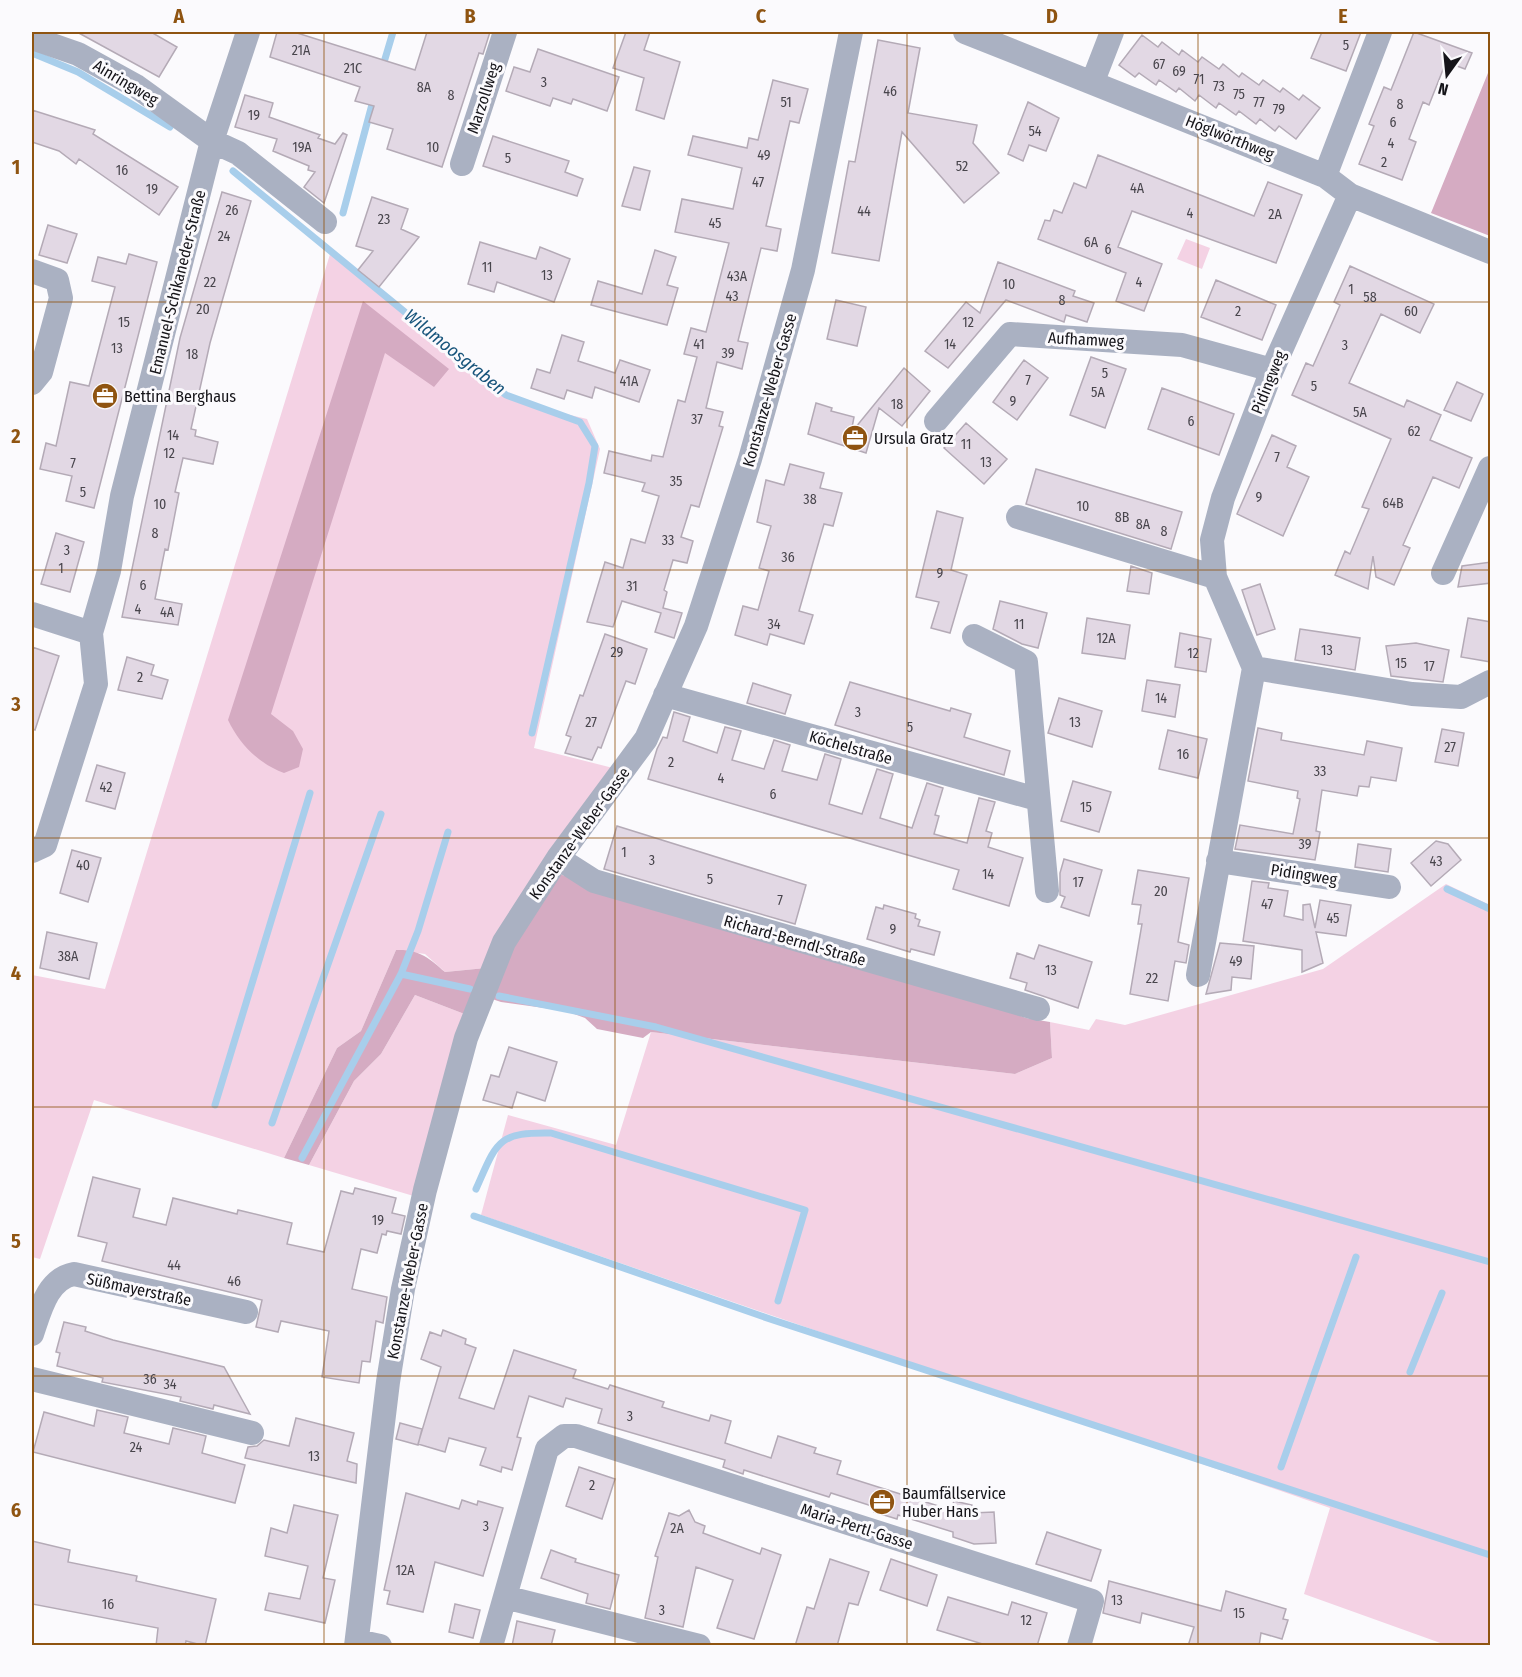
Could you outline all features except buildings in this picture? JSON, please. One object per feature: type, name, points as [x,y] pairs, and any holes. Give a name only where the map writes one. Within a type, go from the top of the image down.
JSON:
[{"type":"street","points":[[212,141],[248,32]]},
{"type":"street","name":"Marzollweg","points":[[462,164],[505,32]]},
{"type":"street","name":"Konstanze-Weber-Gasse","points":[[364,1644],[388,1382],[403,1289],[425,1190],[473,1017],[504,942],[558,858],[646,739],[696,626],[763,414],[803,270],[851,32]]},
{"type":"street","name":"Höglwörthweg","points":[[965,32],[1093,81],[1325,176],[1350,195],[1491,252]]},
{"type":"street","points":[[1093,81],[1112,32]]},
{"type":"street","points":[[1325,176],[1380,32]]},
{"type":"street","name":"Ainringweg","points":[[32,38],[78,54],[136,86],[212,141],[238,153],[325,222]]},
{"type":"street","name":"Emanuel-Schikaneder-Straße","points":[[91,633],[109,571],[122,496],[212,141]]},
{"type":"street","name":"Pidingweg","points":[[1254,668],[1215,577],[1212,540],[1223,498],[1272,370],[1350,195]]},
{"type":"street","points":[[32,271],[57,280],[61,298],[41,372],[32,382]]},
{"type":"street","name":"Aufhamweg","points":[[936,421],[1010,334],[1182,345],[1272,370]]},
{"type":"street","points":[[1443,573],[1491,468]]},
{"type":"street","points":[[1018,517],[1215,577]]},
{"type":"street","points":[[32,614],[91,633],[96,684],[45,845],[32,851]]},
{"type":"street","points":[[974,636],[1026,662],[1047,891]]},
{"type":"street","points":[[1198,975],[1254,668],[1412,694],[1461,697],[1491,682]]},
{"type":"street","name":"Köchelstraße","points":[[665,695],[1037,799]]},
{"type":"street","name":"Richard-Berndl-Straße","points":[[558,858],[594,881],[1038,1009]]},
{"type":"street","name":"Pidingweg","points":[[1218,861],[1389,887]]},
{"type":"street","name":"Süßmayerstraße","points":[[32,1334],[52,1285],[62,1276],[74,1274],[246,1312]]},
{"type":"street","points":[[32,1379],[252,1433]]},
{"type":"street","name":"Maria-Pertl-Gasse","points":[[505,1597],[547,1449],[564,1436],[576,1436],[1092,1601],[1079,1646]]},
{"type":"street","points":[[491,1646],[505,1597],[699,1646]]},
{"type":"shaded area","points":[[1490,68],[1490,236],[1431,213]]},
{"type":"shaded area","points":[[1186,239],[1210,248],[1202,269],[1177,259]]},
{"type":"shaded area","points":[[331,251],[520,403],[587,419],[600,449],[534,748],[613,768],[486,968],[445,972],[425,954],[396,950],[361,1031],[337,1048],[284,1158],[94,1100],[40,1259],[32,1257],[32,975],[105,989]]},
{"type":"shaded area","points":[[363,301],[449,369],[434,387],[385,353],[271,714],[293,731],[303,749],[299,767],[284,773],[266,764],[251,752],[238,737],[228,720]]},
{"type":"shaded area","points":[[539,868],[995,1006],[1026,1018],[1050,1022],[1052,1058],[1015,1074],[651,1032],[643,1038],[597,1029],[585,1018],[566,1011],[501,1002],[477,994],[467,1015],[415,995],[381,1054],[354,1081],[309,1165],[284,1158],[337,1048],[361,1031],[396,950],[423,955],[445,972],[486,968]]},
{"type":"shaded area","points":[[1446,884],[1490,905],[1490,1645],[1446,1645],[1304,1594],[1330,1508],[481,1215],[508,1115],[616,1145],[651,1032],[1015,1074],[1052,1058],[1050,1022],[1089,1030],[1096,1019],[1125,1025],[1323,969]]},
{"type":"shaded area","points":[[415,995],[467,1015],[417,1197],[309,1165],[354,1081],[381,1054]]},
{"type":"waterway","name":"Wildmoosgraben","points":[[382,69],[393,32]]},
{"type":"waterway","name":"Wildmoosgraben","points":[[32,53],[78,72],[170,127]]},
{"type":"waterway","name":"Wildmoosgraben","points":[[343,213],[374,97]]},
{"type":"waterway","name":"Wildmoosgraben","points":[[233,171],[506,395],[580,422],[595,446],[589,483],[532,733]]},
{"type":"waterway","points":[[215,1105],[310,793]]},
{"type":"waterway","points":[[272,1123],[381,814]]},
{"type":"waterway","points":[[302,1158],[401,974],[418,931],[448,832]]},
{"type":"waterway","points":[[1447,889],[1490,909]]},
{"type":"waterway","points":[[401,974],[470,989]]},
{"type":"waterway","points":[[499,996],[656,1027],[1490,1262]]},
{"type":"waterway","points":[[476,1189],[489,1160],[501,1143],[519,1135],[551,1133],[805,1210],[778,1301]]},
{"type":"waterway","points":[[474,1216],[773,1320],[1490,1555]]},
{"type":"waterway","points":[[1281,1467],[1356,1257]]},
{"type":"waterway","points":[[1410,1372],[1442,1293]]},
{"type":"place","name":"Bettina Berghaus","points":[[105,396]]},
{"type":"place","name":"Ursula Gratz","points":[[855,438]]},
{"type":"place","name":"Baumfällservice Huber Hans","points":[[882,1502]]}]
